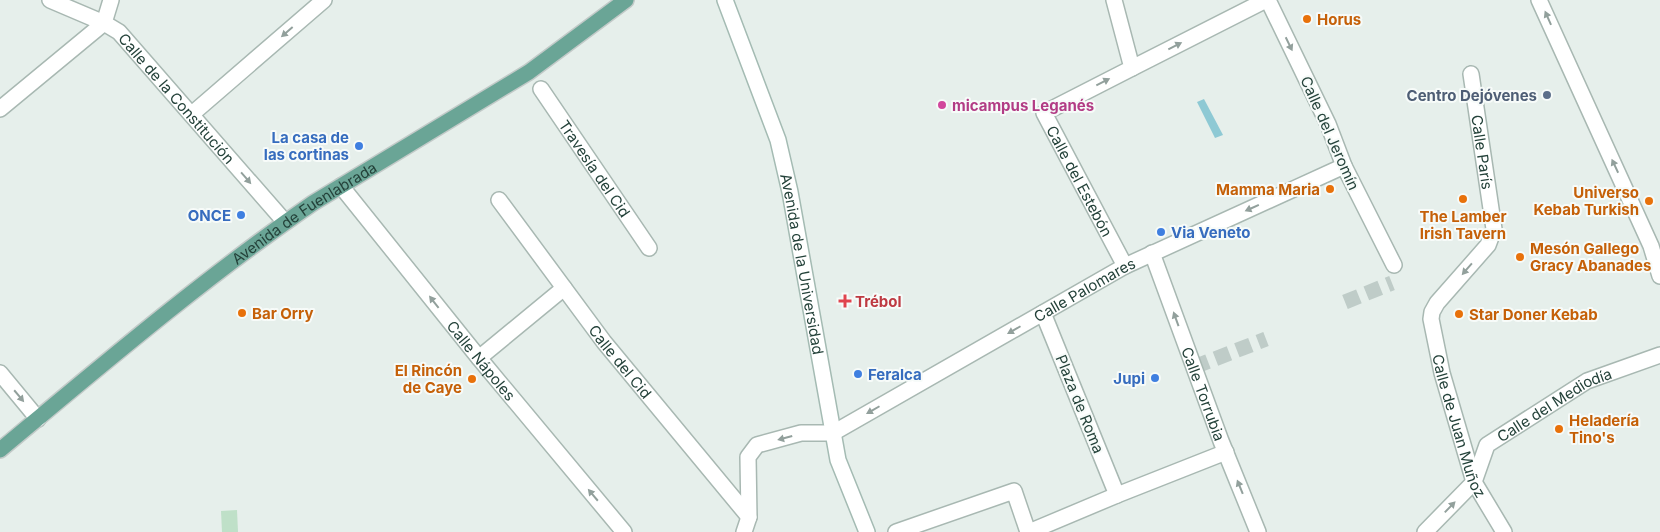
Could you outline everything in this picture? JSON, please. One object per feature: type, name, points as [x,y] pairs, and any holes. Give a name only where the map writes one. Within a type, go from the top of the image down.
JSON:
[{"type":"main road","name":"Avenida de Fuenlabrada","points":[[0,450],[164,314],[284,222],[529,72],[626,0]]},
{"type":"street","name":"Calle de la Constitución","points":[[50,0],[104,23],[119,32],[284,222]]},
{"type":"street","points":[[0,109],[104,23],[111,0]]},
{"type":"street","points":[[192,114],[324,0]]},
{"type":"street","name":"Avenida de la Universidad","points":[[725,0],[778,140],[790,192],[838,460],[867,532]]},
{"type":"street","points":[[1114,0],[1132,68]]},
{"type":"street","name":"Calle del Jeromín","points":[[1132,68],[1267,0],[1328,124],[1344,166],[1394,265]]},
{"type":"street","points":[[1540,0],[1652,246],[1660,276]]},
{"type":"street","name":"Calle del Estebón","points":[[1125,266],[1044,113],[1132,68]]},
{"type":"street","name":"Calle París","points":[[1432,312],[1437,303],[1488,245],[1494,229],[1471,74]]},
{"type":"street","name":"Travesía del Cid","points":[[541,88],[649,248]]},
{"type":"street","name":"Calle Palomares","points":[[833,433],[1125,266],[1344,166]]},
{"type":"street","name":"Calle Nápoles","points":[[341,186],[479,358],[624,532]]},
{"type":"street","name":"Calle del Cid","points":[[499,200],[604,342],[749,517]]},
{"type":"street","name":"Calle Torrubia","points":[[1152,254],[1258,532]]},
{"type":"street","points":[[479,358],[564,288]]},
{"type":"street","name":"Calle de Juan Muñoz","points":[[1432,312],[1431,320],[1442,373],[1474,482],[1504,532]]},
{"type":"street","name":"Plaza de Roma","points":[[1043,313],[1117,495]]},
{"type":"street","name":"Calle del Mediodía","points":[[1474,482],[1486,445],[1588,380],[1660,355]]},
{"type":"street","points":[[0,373],[38,419]]},
{"type":"street","points":[[744,532],[749,517],[748,457],[757,445],[801,433],[833,433]]},
{"type":"street","points":[[896,532],[1014,491],[1028,532],[1226,452]]},
{"type":"street","points":[[1425,532],[1474,482]]},
{"type":"green space","points":[[237,510],[238,532],[222,532],[221,511]]},
{"type":"water","points":[[1204,99],[1223,135],[1215,138],[1197,102]]},
{"type":"tunnel","points":[[1345,302],[1392,283]]},
{"type":"tunnel","points":[[1194,367],[1266,339]]},
{"type":"place","name":"Horus","points":[[1307,19]]},
{"type":"place","name":"Centro Dejóvenes","points":[[1547,95]]},
{"type":"place","name":"micampus Leganés","points":[[942,105]]},
{"type":"place","name":"La casa de las cortinas","points":[[359,146]]},
{"type":"place","name":"Mamma Maria","points":[[1330,189]]},
{"type":"place","name":"The Lamber Irish Tavern","points":[[1463,199]]},
{"type":"place","name":"Universo Kebab Turkish","points":[[1649,201]]},
{"type":"place","name":"ONCE","points":[[241,215]]},
{"type":"place","name":"Via Veneto","points":[[1161,232]]},
{"type":"place","name":"Mesón Gallego Gracy Abanades","points":[[1520,257]]},
{"type":"place","name":"Trébol","points":[[845,301]]},
{"type":"place","name":"Bar Orry","points":[[242,313]]},
{"type":"place","name":"Star Doner Kebab","points":[[1459,314]]},
{"type":"place","name":"Feralca","points":[[858,374]]},
{"type":"place","name":"Jupi","points":[[1155,378]]},
{"type":"place","name":"El Rincón de Caye","points":[[472,379]]},
{"type":"place","name":"Heladería Tino's","points":[[1559,429]]}]
